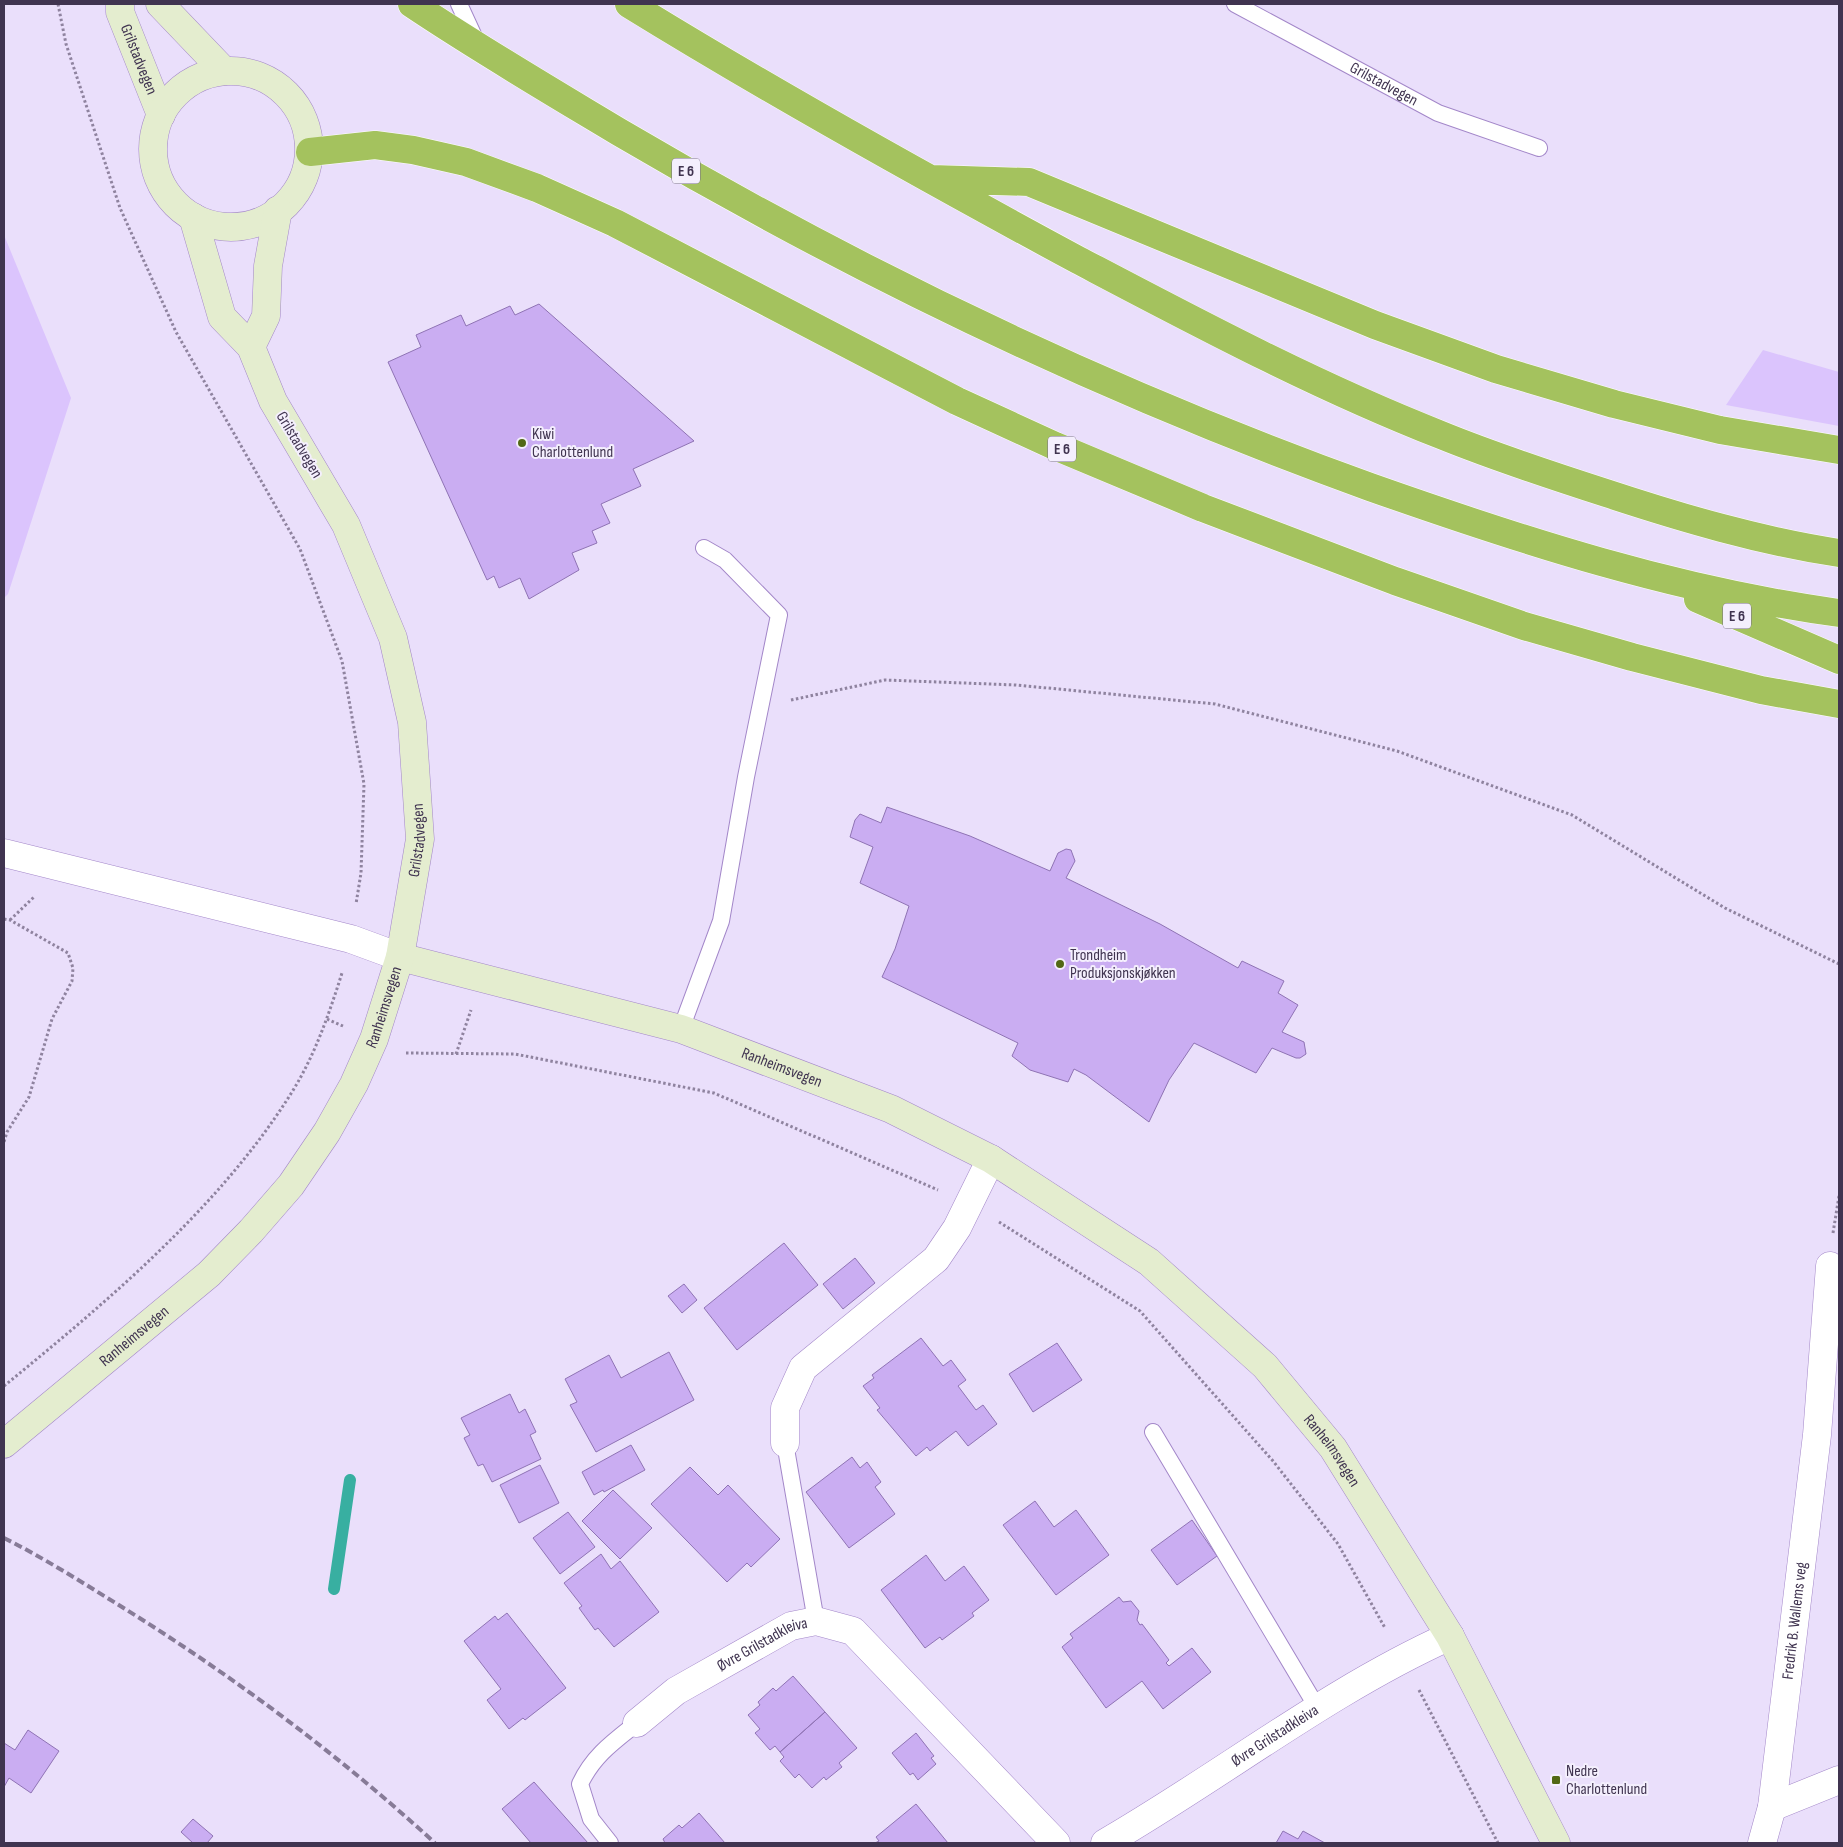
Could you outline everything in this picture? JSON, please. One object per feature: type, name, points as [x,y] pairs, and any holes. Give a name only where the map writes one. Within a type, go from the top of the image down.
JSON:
[{"type":"highway","name":"E 6","points":[[412,4],[480,50],[670,162],[824,248],[970,320],[1090,375],[1230,435],[1457,518],[1635,571],[1781,605],[1839,613]]},
{"type":"highway","points":[[629,4],[696,45],[926,178],[1184,316],[1312,378],[1440,435],[1673,515],[1792,546],[1839,553]]},
{"type":"highway","name":"E 6","points":[[310,152],[375,145],[414,150],[466,162],[537,188],[615,223],[957,401],[1055,446],[1203,508],[1395,581],[1524,626],[1632,657],[1762,690],[1839,704]]},
{"type":"highway","points":[[926,178],[1029,182],[1375,325],[1496,369],[1614,404],[1720,430],[1839,450]]},
{"type":"highway","name":"E 6","points":[[1635,571],[1839,660]]},
{"type":"street","name":"Grilstadvegen","points":[[120,4],[120,12],[161,115]]},
{"type":"street","points":[[160,4],[224,71]]},
{"type":"street","points":[[238,70],[266,78],[290,97],[305,122],[310,152],[304,180],[288,203],[265,220],[238,227],[209,224],[184,212],[164,190],[153,164],[153,135],[163,109],[182,87],[208,73],[224,71],[238,70]]},
{"type":"street","points":[[251,347],[266,316],[268,266],[278,210]]},
{"type":"street","name":"Grilstadvegen","points":[[193,216],[222,317],[251,347],[273,401],[346,525],[393,638],[412,722],[420,839],[400,957]]},
{"type":"street","points":[[4,853],[351,939],[400,957]]},
{"type":"street","name":"Ranheimsvegen","points":[[4,1444],[209,1274],[251,1231],[291,1185],[327,1132],[354,1084],[374,1040],[400,957],[681,1029],[891,1109],[991,1159],[1150,1262],[1265,1366],[1333,1448],[1450,1636],[1556,1843]]},
{"type":"street","points":[[785,1444],[785,1408],[803,1368],[936,1260],[957,1228],[991,1159]]},
{"type":"street","name":"Fredrik B. Wallems veg","points":[[1762,1843],[1772,1806],[1828,1428],[1830,1266]]},
{"type":"street","name":"Øvre Grilstadkleiva","points":[[636,1723],[676,1691],[763,1640],[791,1626],[816,1621],[853,1631],[1056,1843]]},
{"type":"street","name":"Øvre Grilstadkleiva","points":[[1105,1843],[1159,1812],[1318,1709],[1402,1658],[1450,1636]]},
{"type":"street","points":[[1772,1806],[1839,1780]]},
{"type":"lane","points":[[458,4],[480,50]]},
{"type":"lane","name":"Grilstadvegen","points":[[1235,4],[1438,113],[1539,148]]},
{"type":"lane","points":[[681,1029],[721,921],[780,615],[725,560],[704,548]]},
{"type":"lane","points":[[1153,1432],[1318,1709]]},
{"type":"lane","points":[[785,1444],[816,1621]]},
{"type":"lane","name":"Øvre Grilstadkleiva","points":[[610,1843],[591,1819],[580,1784],[588,1766],[636,1723]]},
{"type":"path","points":[[4,1386],[88,1314],[183,1228],[234,1171],[292,1091],[327,1019],[351,939],[362,873],[364,784],[342,661],[300,549],[176,332],[120,208],[66,44],[58,4]]},
{"type":"path","points":[[761,706],[885,680],[1016,685],[1215,704],[1397,751],[1572,815],[1726,908],[1839,964]]},
{"type":"path","points":[[4,919],[10,920],[68,953],[73,968],[72,981],[52,1019],[29,1097],[7,1132],[4,1142]]},
{"type":"path","points":[[456,1054],[481,978]]},
{"type":"path","points":[[327,1019],[407,1054],[515,1054],[714,1093],[969,1204],[1140,1311],[1273,1461],[1338,1544],[1402,1658],[1498,1843]]},
{"type":"shaded area","points":[[4,235],[71,398],[8,594],[4,598]]},
{"type":"shaded area","points":[[1763,350],[1839,372],[1839,426],[1726,405]]},
{"type":"building","points":[[539,304],[694,441],[633,469],[641,486],[601,504],[610,523],[592,531],[597,543],[572,553],[579,570],[529,599],[520,578],[499,588],[494,576],[487,580],[388,362],[421,347],[416,335],[461,315],[466,326],[510,306],[515,315]]},
{"type":"building","name":"Trondheim Produksjonskjøkken","points":[[887,807],[970,836],[1050,871],[1058,853],[1066,849],[1071,850],[1075,861],[1066,878],[1160,924],[1238,968],[1242,961],[1284,981],[1278,993],[1298,1005],[1282,1032],[1304,1042],[1306,1054],[1296,1058],[1272,1048],[1256,1073],[1194,1043],[1169,1080],[1149,1122],[1086,1075],[1074,1069],[1068,1082],[1030,1070],[1012,1056],[1018,1043],[882,977],[895,949],[909,906],[860,883],[873,847],[850,837],[855,820],[860,814],[881,823]]},
{"type":"building","points":[[784,1243],[818,1285],[737,1350],[704,1308]]},
{"type":"building","points":[[855,1258],[875,1283],[843,1309],[823,1284]]},
{"type":"building","points":[[684,1284],[697,1300],[682,1313],[668,1296]]},
{"type":"building","points":[[921,1338],[943,1366],[951,1360],[966,1380],[958,1386],[976,1410],[983,1405],[997,1424],[968,1446],[956,1431],[930,1451],[927,1447],[916,1456],[877,1410],[880,1408],[863,1386],[874,1378],[872,1375]]},
{"type":"building","points":[[1057,1343],[1082,1380],[1033,1412],[1009,1374]]},
{"type":"building","points":[[669,1352],[694,1400],[596,1452],[570,1405],[577,1402],[565,1379],[609,1355],[621,1378]]},
{"type":"building","points":[[510,1394],[519,1413],[525,1409],[536,1432],[530,1435],[541,1459],[492,1482],[483,1464],[478,1466],[464,1438],[470,1435],[461,1418]]},
{"type":"building","points":[[631,1445],[645,1470],[604,1492],[603,1490],[594,1495],[582,1472]]},
{"type":"building","points":[[852,1457],[860,1468],[867,1462],[881,1482],[875,1487],[895,1514],[849,1548],[806,1492]]},
{"type":"building","points":[[540,1465],[559,1503],[519,1523],[500,1485]]},
{"type":"building","points":[[690,1467],[718,1495],[728,1485],[780,1539],[751,1567],[747,1563],[727,1582],[651,1504]]},
{"type":"building","points":[[613,1490],[652,1528],[620,1559],[582,1521]]},
{"type":"building","points":[[1035,1501],[1054,1527],[1076,1510],[1109,1555],[1056,1595],[1003,1525]]},
{"type":"building","points":[[568,1512],[595,1547],[560,1574],[533,1538]]},
{"type":"building","points":[[1192,1520],[1217,1556],[1177,1585],[1151,1550]]},
{"type":"building","points":[[601,1554],[611,1569],[620,1561],[659,1612],[614,1647],[598,1628],[595,1630],[579,1608],[582,1606],[564,1583]]},
{"type":"building","points":[[926,1555],[945,1581],[964,1566],[989,1600],[972,1613],[974,1616],[942,1640],[940,1637],[925,1648],[881,1590]]},
{"type":"building","points":[[1119,1597],[1123,1602],[1131,1601],[1139,1611],[1137,1620],[1169,1660],[1166,1663],[1169,1666],[1192,1648],[1211,1672],[1163,1709],[1142,1681],[1106,1708],[1062,1647],[1073,1638],[1070,1634]]},
{"type":"building","points":[[507,1613],[566,1688],[525,1720],[523,1718],[509,1729],[487,1700],[501,1689],[464,1641],[495,1616],[498,1620]]},
{"type":"building","points":[[793,1676],[825,1712],[780,1752],[775,1746],[770,1750],[755,1733],[760,1729],[748,1715],[760,1705],[758,1702],[773,1688],[776,1691]]},
{"type":"building","points":[[825,1712],[857,1748],[839,1763],[842,1767],[826,1780],[824,1777],[812,1788],[799,1774],[795,1778],[780,1761],[784,1757],[780,1752]]},
{"type":"building","points":[[28,1730],[59,1751],[31,1793],[9,1778],[4,1787],[4,1743],[15,1750]]},
{"type":"building","points":[[916,1733],[934,1756],[931,1758],[936,1764],[918,1780],[913,1773],[910,1775],[892,1753]]},
{"type":"building","points":[[534,1782],[588,1843],[531,1843],[502,1809]]},
{"type":"building","points":[[916,1804],[948,1843],[875,1843],[879,1841],[876,1837]]},
{"type":"building","points":[[699,1813],[725,1843],[665,1843],[663,1839],[679,1825],[682,1828]]},
{"type":"building","points":[[193,1819],[213,1836],[207,1843],[193,1843],[181,1832]]},
{"type":"building","points":[[1283,1831],[1298,1839],[1303,1831],[1325,1843],[1276,1843]]},
{"type":"waterway","points":[[334,1589],[350,1480]]},
{"type":"railway","points":[[4,1538],[49,1562],[122,1607],[245,1689],[323,1748],[399,1810],[435,1843]]},
{"type":"place","name":"Kiwi Charlottenlund","points":[[522,443]]},
{"type":"place","name":"Trondheim Produksjonskjøkken","points":[[1060,964]]},
{"type":"place","name":"Nedre Charlottenlund","points":[[1556,1780]]}]
